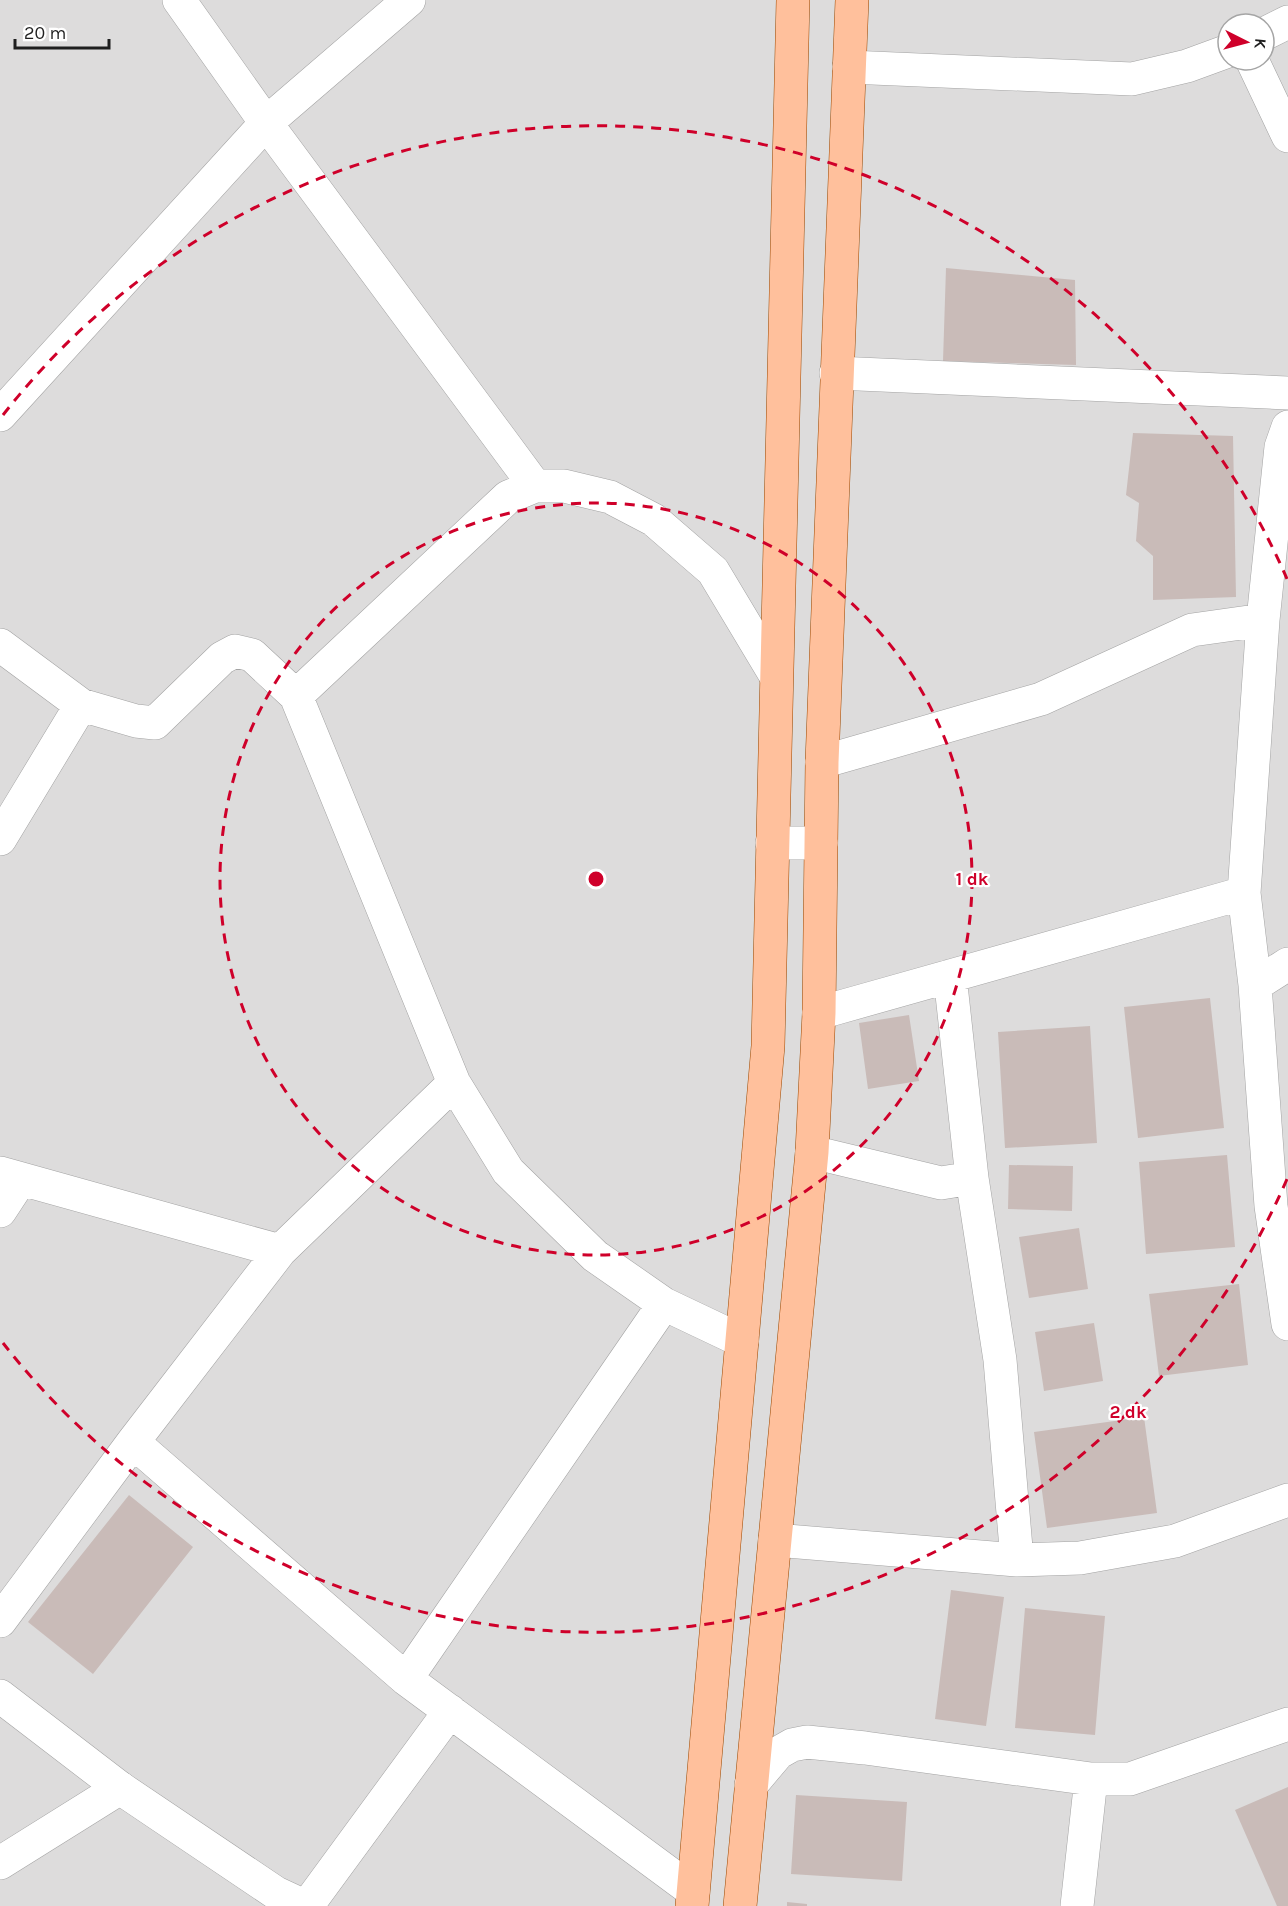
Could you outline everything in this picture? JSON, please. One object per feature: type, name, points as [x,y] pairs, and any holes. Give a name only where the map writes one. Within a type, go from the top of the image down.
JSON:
[{"type":"main road","points":[[693,1898],[768,1046],[793,0]]},
{"type":"main road","points":[[740,1906],[812,1152],[819,1013],[822,762],[852,0]]},
{"type":"street","points":[[179,0],[266,123],[535,486]]},
{"type":"street","points":[[0,415],[266,123],[409,0]]},
{"type":"street","points":[[849,67],[1132,79],[1187,66],[1216,55]]},
{"type":"street","points":[[1258,72],[1288,136]]},
{"type":"street","points":[[836,373],[1288,393]]},
{"type":"street","points":[[1288,428],[1281,447],[1263,620],[1245,893],[1280,1203],[1288,1324]]},
{"type":"street","points":[[296,696],[508,497],[535,486],[564,486],[610,497],[654,520],[713,571],[776,676]]},
{"type":"street","points":[[822,762],[1041,699],[1192,630],[1263,620]]},
{"type":"street","points":[[0,645],[81,705],[136,721],[155,723],[222,658],[235,651],[252,655],[296,696],[454,1083],[508,1171],[595,1256],[664,1304],[742,1341]]},
{"type":"street","points":[[0,839],[81,705]]},
{"type":"street","points":[[772,843],[821,843]]},
{"type":"street","points":[[819,1013],[1245,893]]},
{"type":"street","points":[[1255,985],[1288,964]]},
{"type":"street","points":[[950,976],[972,1178],[1000,1360],[1017,1560]]},
{"type":"street","points":[[0,1621],[133,1442],[280,1251],[454,1083]]},
{"type":"street","points":[[812,1152],[941,1183],[972,1178]]},
{"type":"street","points":[[0,1211],[10,1176],[280,1251]]},
{"type":"street","points":[[406,1679],[664,1304]]},
{"type":"street","points":[[133,1442],[406,1679],[693,1898]]},
{"type":"street","points":[[775,1540],[1017,1560],[1080,1558],[1175,1541],[1288,1500]]},
{"type":"street","points":[[0,1696],[120,1788],[287,1903],[450,1711]]},
{"type":"street","points":[[759,1703],[770,1727],[792,1745]]},
{"type":"street","points":[[751,1785],[778,1754],[792,1745],[807,1743],[865,1748],[1091,1779],[1130,1779],[1288,1724]]},
{"type":"street","points":[[1077,1906],[1091,1779]]},
{"type":"street","points":[[0,1863],[120,1788]]},
{"type":"shaded area","points":[[0,0],[1288,0],[1288,1906],[0,1906]]},
{"type":"building","points":[[946,268],[1075,280],[1076,365],[943,361]]},
{"type":"building","points":[[1133,433],[1233,436],[1236,597],[1153,600],[1153,556],[1136,541],[1139,503],[1126,495]]},
{"type":"building","points":[[1210,998],[1224,1128],[1138,1138],[1124,1007]]},
{"type":"building","points":[[909,1015],[919,1081],[868,1089],[859,1023]]},
{"type":"building","points":[[1090,1026],[1097,1143],[1005,1148],[998,1032]]},
{"type":"building","points":[[1227,1155],[1235,1247],[1146,1254],[1139,1162]]},
{"type":"building","points":[[1009,1165],[1073,1166],[1072,1211],[1008,1209]]},
{"type":"building","points":[[1079,1228],[1088,1289],[1029,1298],[1019,1237]]},
{"type":"building","points":[[1239,1284],[1248,1365],[1159,1376],[1149,1294]]},
{"type":"building","points":[[1094,1323],[1103,1381],[1044,1391],[1035,1332]]},
{"type":"building","points":[[1144,1417],[1157,1513],[1047,1528],[1034,1432]]},
{"type":"building","points":[[129,1495],[193,1547],[93,1674],[28,1622]]},
{"type":"building","points":[[951,1590],[1004,1597],[986,1726],[935,1719]]},
{"type":"building","points":[[1025,1608],[1105,1616],[1095,1735],[1015,1728]]},
{"type":"building","points":[[1288,1787],[1288,1906],[1277,1906],[1235,1810]]},
{"type":"building","points":[[796,1795],[907,1802],[902,1881],[791,1874]]},
{"type":"building","points":[[787,1902],[807,1904],[807,1906],[787,1906]]}]
